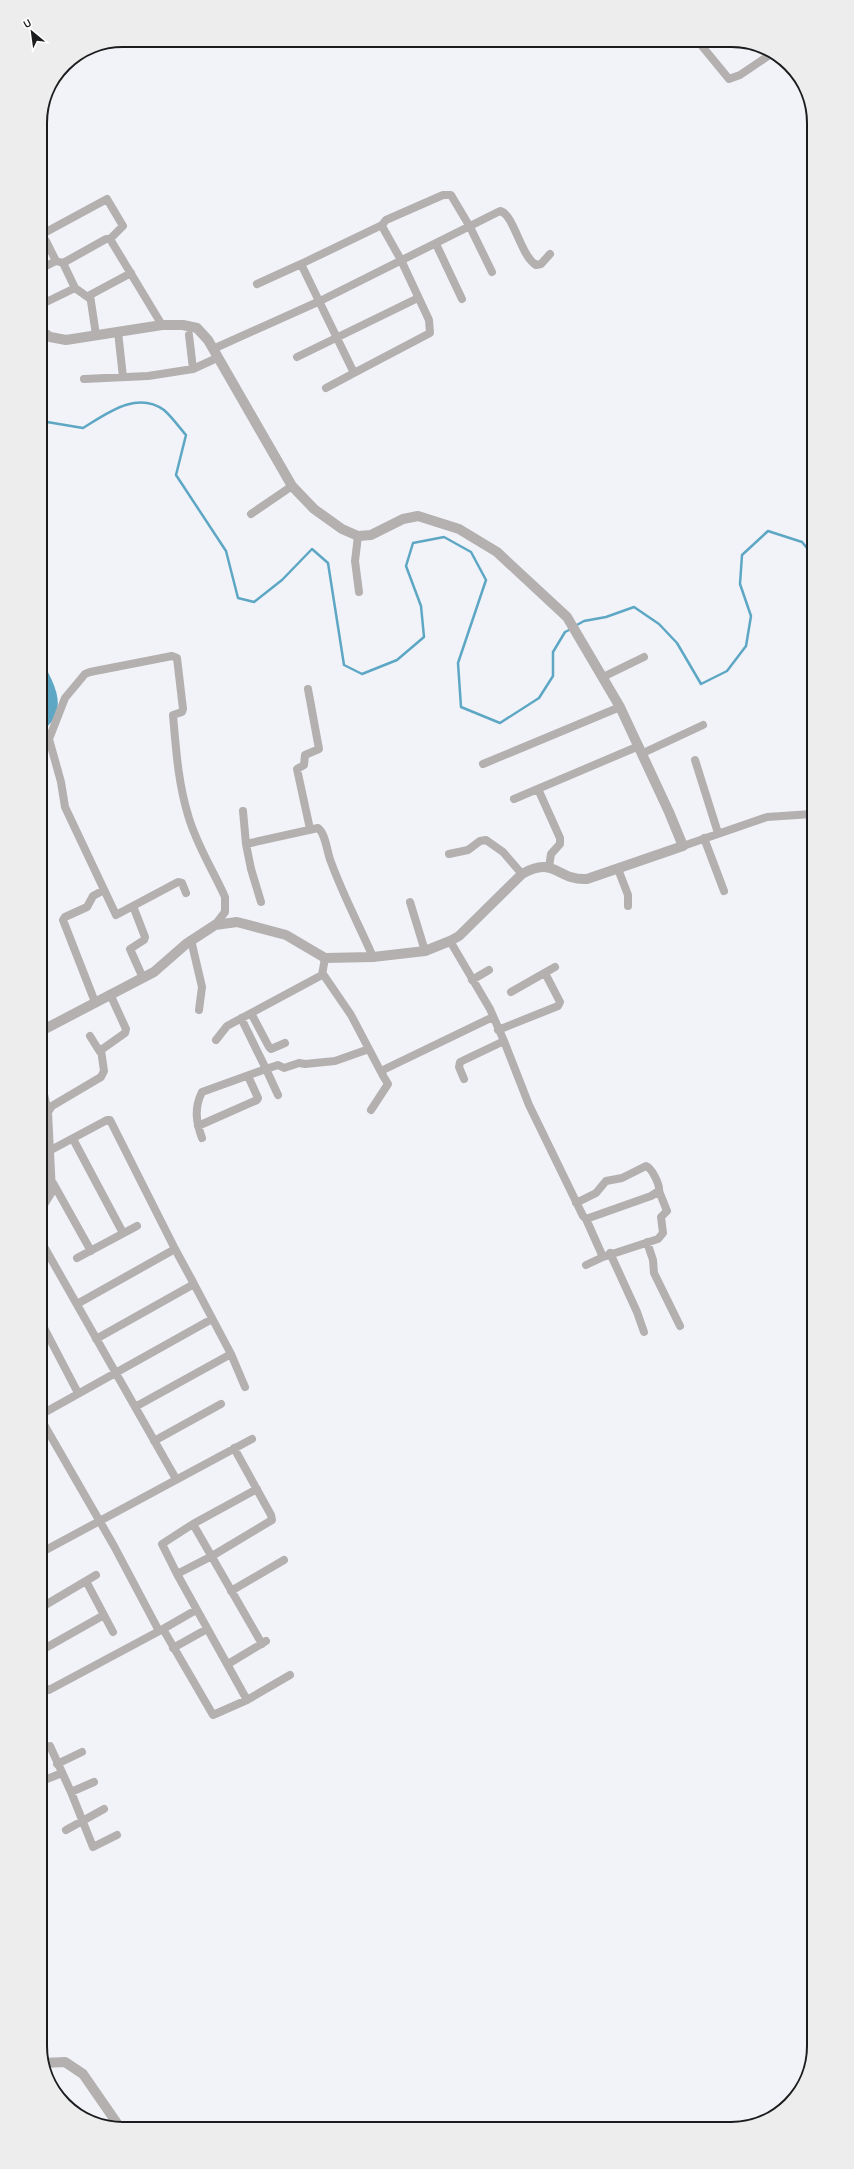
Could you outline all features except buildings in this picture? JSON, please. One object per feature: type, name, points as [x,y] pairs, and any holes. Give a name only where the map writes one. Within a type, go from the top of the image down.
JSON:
[{"type":"street","points":[[703,47],[729,79],[740,75],[768,56]]},
{"type":"street","points":[[257,284],[382,225],[386,220],[447,194],[454,199],[470,226],[492,272]]},
{"type":"street","points":[[47,231],[107,199],[123,226],[110,239],[106,239],[60,262],[47,267]]},
{"type":"street","points":[[84,379],[123,377],[193,370],[215,353],[436,244],[497,212],[503,212],[507,216],[526,256],[532,263],[536,265],[541,264],[550,254]]},
{"type":"street","points":[[326,388],[428,335],[429,320],[401,260],[382,225]]},
{"type":"street","points":[[110,239],[162,325]]},
{"type":"street","points":[[47,242],[75,288],[89,298]]},
{"type":"street","points":[[436,244],[462,299]]},
{"type":"street","points":[[301,264],[354,373]]},
{"type":"street","points":[[96,336],[89,298],[92,292],[131,273]]},
{"type":"street","points":[[47,302],[75,288]]},
{"type":"street","points":[[297,357],[418,298]]},
{"type":"street","points":[[47,335],[50,337],[66,340],[162,325],[188,325],[197,328],[203,333],[292,486],[314,509],[342,529],[358,536],[371,535],[410,517],[424,517],[440,521],[478,539],[497,552],[567,617],[577,632],[620,708],[641,750],[683,846]]},
{"type":"street","points":[[118,332],[123,377]]},
{"type":"street","points":[[189,335],[193,370]]},
{"type":"street","points":[[251,514],[292,486]]},
{"type":"street","points":[[358,536],[355,561],[359,592]]},
{"type":"street","points":[[47,1028],[154,972],[191,940],[215,925],[224,914],[226,903],[188,817],[180,783],[173,715],[182,712],[183,709],[178,662],[174,656],[85,674],[65,698],[49,738],[61,782],[65,807],[116,915],[178,882],[182,883],[186,893]]},
{"type":"street","points":[[603,677],[644,657]]},
{"type":"street","points":[[308,689],[319,749],[304,755],[304,765],[298,768],[310,829]]},
{"type":"street","points":[[482,764],[620,708]]},
{"type":"street","points":[[514,799],[703,725]]},
{"type":"street","points":[[695,760],[718,833]]},
{"type":"street","points":[[538,789],[560,838],[560,844],[551,854],[546,866]]},
{"type":"street","points":[[243,810],[246,844],[251,869],[261,902]]},
{"type":"street","points":[[215,925],[237,922],[286,935],[325,958],[373,957],[425,951],[450,941],[458,936],[522,874],[534,867],[546,866],[579,880],[618,869],[767,817],[807,814]]},
{"type":"street","points":[[246,844],[318,828],[322,832],[331,863],[342,891],[373,957]]},
{"type":"street","points":[[704,838],[724,891]]},
{"type":"street","points":[[449,854],[468,850],[480,841],[486,840],[503,852],[522,874]]},
{"type":"street","points":[[618,869],[628,895],[628,906]]},
{"type":"street","points":[[95,1002],[63,918],[87,907],[93,896],[104,890]]},
{"type":"street","points":[[410,902],[425,951]]},
{"type":"street","points":[[133,906],[145,939],[130,949],[143,978]]},
{"type":"street","points":[[191,940],[202,987],[199,1010]]},
{"type":"street","points":[[450,941],[493,1017],[529,1105],[576,1202],[607,1255],[637,1312],[644,1332]]},
{"type":"street","points":[[325,958],[323,974],[351,1015],[388,1084],[371,1110]]},
{"type":"street","points":[[511,992],[555,967]]},
{"type":"street","points":[[472,980],[489,970]]},
{"type":"street","points":[[498,1030],[558,1006],[560,1002],[545,973]]},
{"type":"street","points":[[216,1040],[227,1026],[323,974]]},
{"type":"street","points":[[100,1052],[103,1048],[123,1036],[126,1029],[110,994]]},
{"type":"street","points":[[251,1013],[269,1048],[271,1049],[285,1043]]},
{"type":"street","points":[[382,1072],[493,1017]]},
{"type":"street","points":[[240,1018],[278,1095]]},
{"type":"street","points":[[48,1112],[52,1106],[101,1078],[104,1071],[100,1052],[90,1036]]},
{"type":"street","points":[[464,1079],[459,1067],[460,1062],[504,1041]]},
{"type":"street","points":[[202,1138],[196,1114],[202,1092],[278,1065],[284,1068],[299,1062],[306,1064],[336,1061],[369,1048]]},
{"type":"street","points":[[198,1126],[257,1100],[248,1076]]},
{"type":"street","points":[[47,1108],[49,1151],[53,1182],[52,1192],[47,1200]]},
{"type":"street","points":[[49,1151],[107,1120],[110,1120],[175,1249],[231,1354],[245,1387]]},
{"type":"street","points":[[73,1139],[123,1233]]},
{"type":"street","points":[[576,1202],[596,1193],[606,1181],[622,1178],[646,1166],[650,1168],[659,1186],[659,1191],[667,1211],[660,1217],[663,1236],[607,1255],[586,1265]]},
{"type":"street","points":[[53,1182],[91,1251]]},
{"type":"street","points":[[586,1220],[659,1191]]},
{"type":"street","points":[[77,1258],[137,1226]]},
{"type":"street","points":[[646,1242],[653,1260],[654,1273],[680,1326]]},
{"type":"street","points":[[77,1304],[175,1249]]},
{"type":"street","points":[[47,1252],[176,1479]]},
{"type":"street","points":[[96,1339],[194,1284]]},
{"type":"street","points":[[47,1411],[212,1319]]},
{"type":"street","points":[[47,1334],[78,1393]]},
{"type":"street","points":[[135,1407],[231,1354]]},
{"type":"street","points":[[154,1441],[221,1404]]},
{"type":"street","points":[[47,1430],[161,1630],[213,1715],[247,1700],[290,1675]]},
{"type":"street","points":[[47,1549],[252,1439]]},
{"type":"street","points":[[178,1574],[271,1522],[272,1517],[234,1448]]},
{"type":"street","points":[[247,1700],[228,1664],[196,1610],[162,1544],[193,1524],[257,1489]]},
{"type":"street","points":[[193,1524],[231,1591],[264,1643],[228,1664]]},
{"type":"street","points":[[231,1591],[284,1560]]},
{"type":"street","points":[[47,1604],[96,1575]]},
{"type":"street","points":[[86,1582],[113,1632]]},
{"type":"street","points":[[47,1689],[49,1690],[196,1610]]},
{"type":"street","points":[[47,1647],[104,1615]]},
{"type":"street","points":[[173,1648],[207,1629]]},
{"type":"street","points":[[47,1747],[50,1746],[71,1792],[93,1847],[117,1835]]},
{"type":"street","points":[[58,1764],[82,1752]]},
{"type":"street","points":[[47,1779],[62,1773]]},
{"type":"street","points":[[71,1792],[94,1782]]},
{"type":"street","points":[[66,1830],[104,1809]]},
{"type":"street","points":[[49,2063],[65,2062],[83,2074],[116,2122]]},
{"type":"waterway","points":[[47,422],[83,428],[102,416],[122,406],[133,403],[143,402],[154,404],[164,410],[186,435],[176,475],[226,551],[238,598],[254,602],[282,580],[312,549],[328,563],[344,665],[362,674],[397,660],[424,637],[421,606],[406,566],[413,543],[444,537],[471,552],[486,580],[458,663],[461,707],[500,723],[539,698],[553,676],[553,652],[565,632],[571,629]]},
{"type":"waterway","points":[[575,626],[584,621],[606,617],[634,607],[659,624],[677,643],[701,684],[727,671],[746,646],[751,616],[740,584],[742,555],[768,531],[802,542],[807,548]]},
{"type":"waterway","points":[[47,687],[50,699],[49,711],[47,715]]}]
